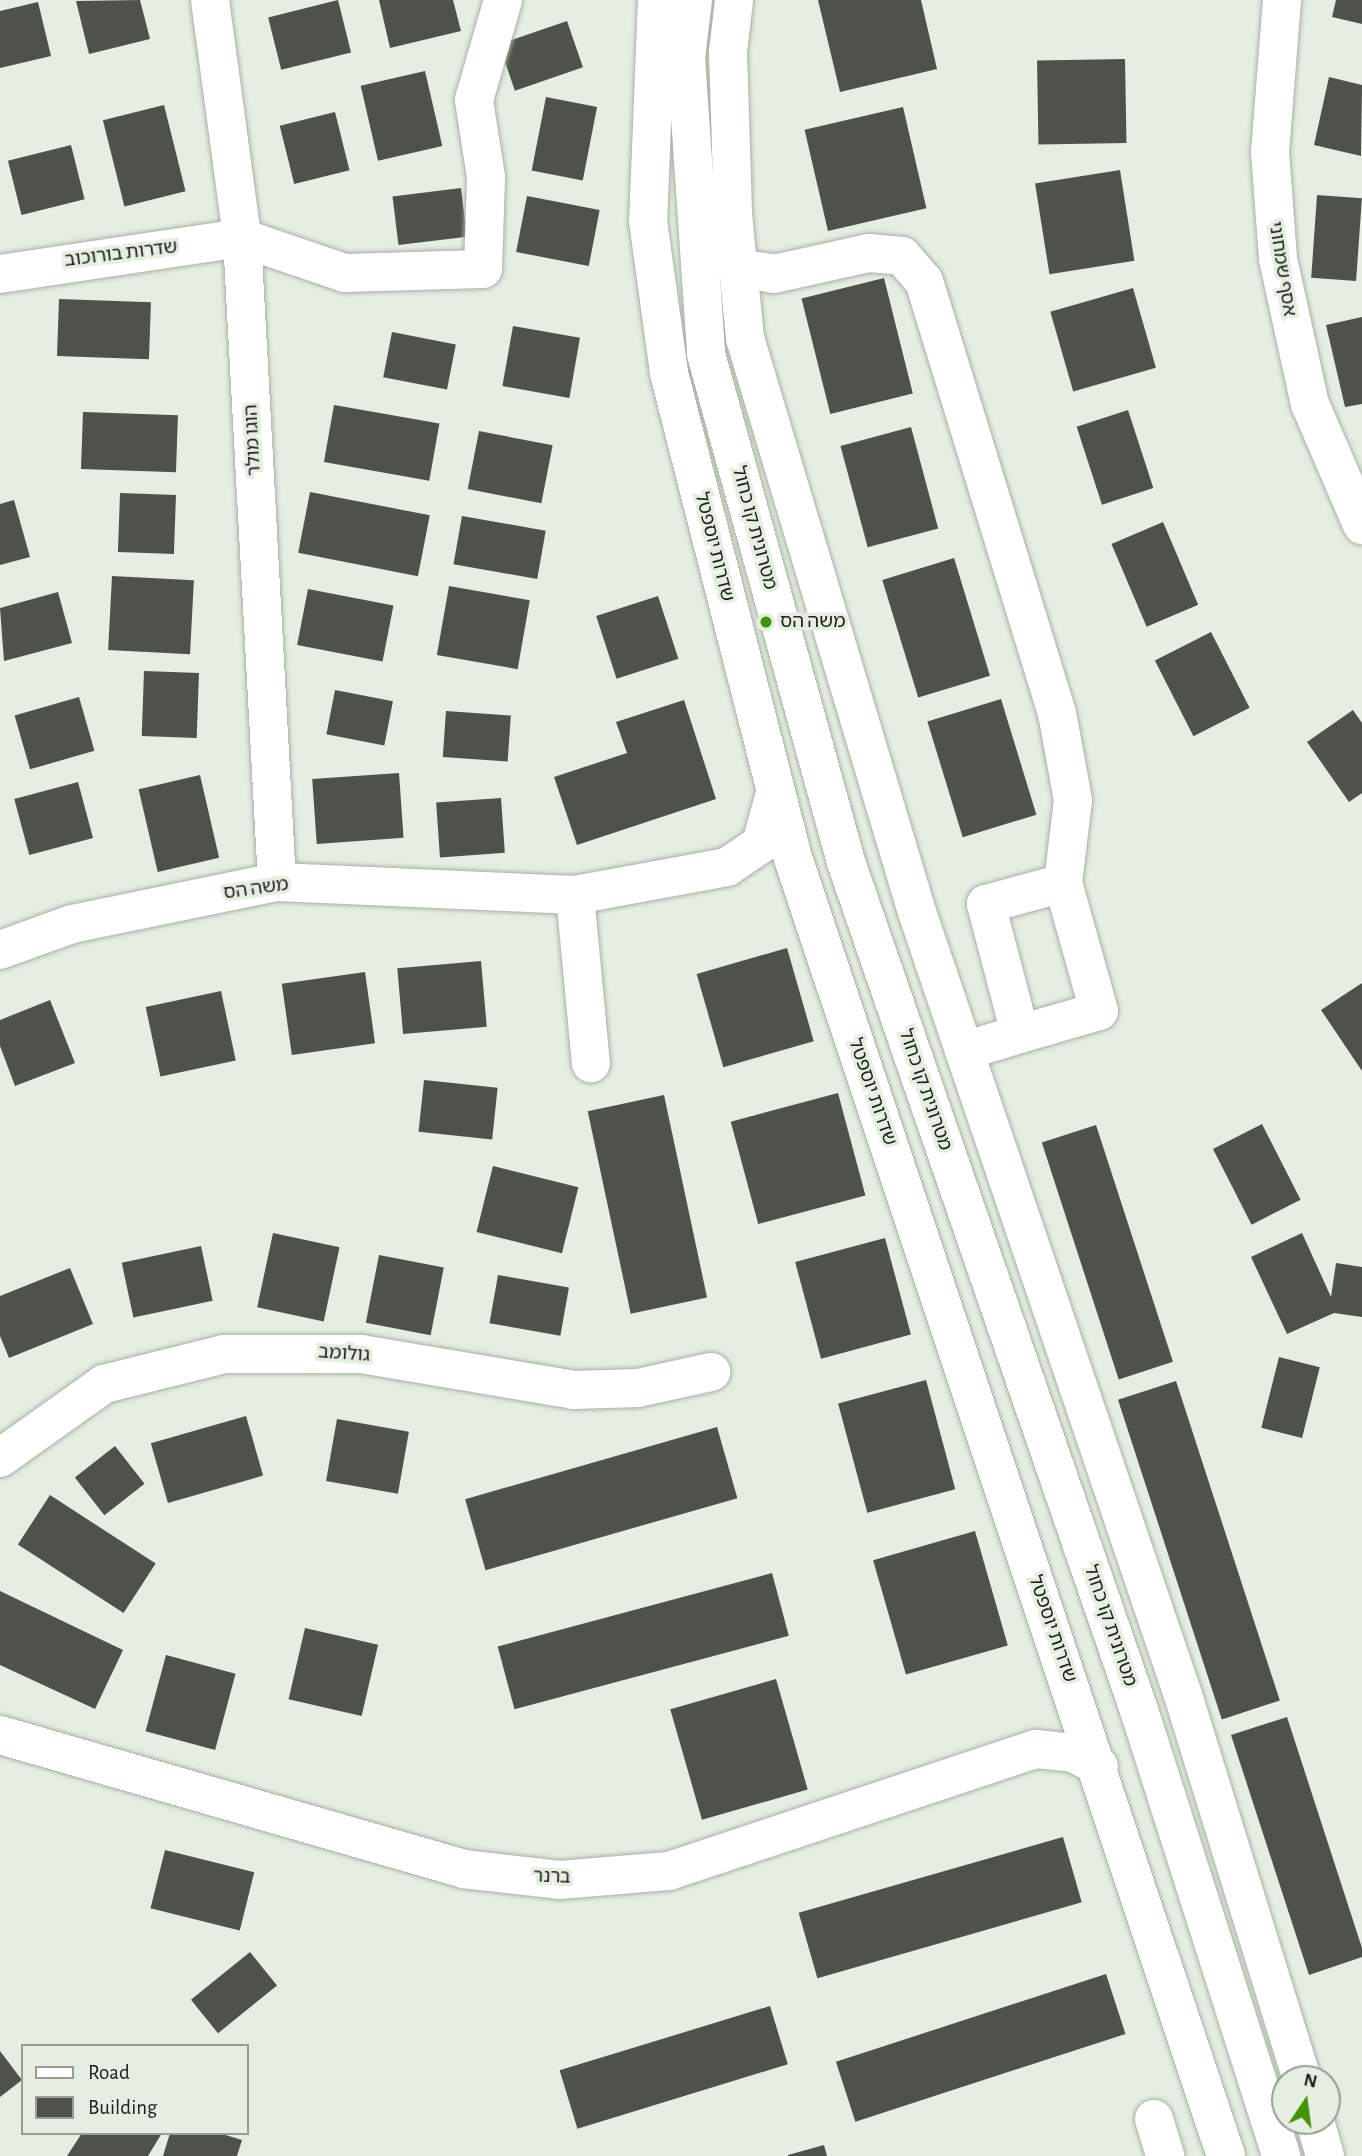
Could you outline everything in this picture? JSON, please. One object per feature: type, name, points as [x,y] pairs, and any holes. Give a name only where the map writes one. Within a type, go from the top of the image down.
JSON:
[{"type":"street","name":"הוגו מולר","points":[[210,0],[242,238],[277,883]]},
{"type":"street","points":[[242,238],[345,273],[482,269],[486,177],[474,100],[503,0]]},
{"type":"street","name":"שדרות יוספטל","points":[[657,0],[648,220],[669,373],[775,787],[813,916],[1100,1766],[1226,2156]]},
{"type":"street","name":"מטרונית קו כחול","points":[[692,0],[686,58],[693,214],[710,368],[846,862],[1139,1710],[1281,2156]]},
{"type":"street","points":[[734,0],[728,52],[738,268],[745,338],[964,1051],[1184,1695],[1298,2065]]},
{"type":"street","name":"אסף שמחוני","points":[[1282,0],[1270,140],[1278,260],[1310,404],[1362,525]]},
{"type":"street","name":"שדרות בורוכוב","points":[[0,274],[242,238]]},
{"type":"street","points":[[738,268],[774,274],[869,253],[902,256],[924,281],[1057,713],[1073,800],[1063,883],[1099,1012],[964,1051]]},
{"type":"street","name":"משה הס","points":[[0,950],[72,924],[277,883],[575,895],[727,867],[761,844],[775,787]]},
{"type":"street","name":"משה הס","points":[[727,867],[770,878],[813,916]]},
{"type":"street","points":[[1020,1034],[986,904],[1063,883]]},
{"type":"street","points":[[575,895],[591,1063]]},
{"type":"street","name":"גולומב","points":[[0,1458],[104,1384],[225,1354],[360,1354],[573,1390],[638,1388],[711,1372]]},
{"type":"street","name":"ברנר","points":[[0,1735],[463,1869],[559,1880],[669,1871],[1036,1749],[1073,1753],[1100,1766]]},
{"type":"street","points":[[1154,2119],[1165,2156]]},
{"type":"street","points":[[1319,2135],[1325,2156]]},
{"type":"building","points":[[140,0],[150,39],[89,54],[76,1]]},
{"type":"building","points":[[338,0],[351,52],[281,70],[268,17]]},
{"type":"building","points":[[379,0],[453,0],[461,31],[390,48]]},
{"type":"building","points":[[818,0],[921,0],[937,69],[840,92]]},
{"type":"building","points":[[1336,0],[1362,0],[1362,24],[1332,17]]},
{"type":"building","points":[[38,2],[51,56],[0,68],[0,11]]},
{"type":"building","points":[[567,21],[583,67],[515,91],[499,44]]},
{"type":"building","points":[[1125,59],[1126,143],[1038,145],[1037,61]]},
{"type":"building","points":[[425,71],[442,146],[378,161],[361,86]]},
{"type":"building","points":[[1329,77],[1362,85],[1361,156],[1314,145]]},
{"type":"building","points":[[546,97],[597,107],[583,181],[532,171]]},
{"type":"building","points":[[164,105],[186,191],[124,207],[103,120]]},
{"type":"building","points":[[903,107],[926,208],[828,231],[805,130]]},
{"type":"building","points":[[335,112],[350,170],[294,184],[280,126]]},
{"type":"building","points":[[71,145],[85,199],[21,215],[8,161]]},
{"type":"building","points":[[1120,170],[1134,261],[1049,274],[1035,183]]},
{"type":"building","points":[[461,188],[467,237],[398,245],[393,196]]},
{"type":"building","points":[[1317,195],[1362,198],[1356,281],[1311,278]]},
{"type":"building","points":[[527,196],[600,210],[589,266],[516,252]]},
{"type":"building","points":[[884,278],[913,393],[830,414],[802,299]]},
{"type":"building","points":[[1133,288],[1156,368],[1073,391],[1050,312]]},
{"type":"building","points":[[59,299],[151,302],[149,359],[57,356]]},
{"type":"building","points":[[1362,317],[1362,404],[1345,407],[1326,325]]},
{"type":"building","points":[[513,326],[580,338],[569,398],[502,386]]},
{"type":"building","points":[[392,332],[456,344],[447,390],[383,377]]},
{"type":"building","points":[[334,405],[439,424],[429,481],[324,462]]},
{"type":"building","points":[[1128,410],[1153,488],[1102,505],[1077,427]]},
{"type":"building","points":[[83,412],[178,415],[176,472],[81,469]]},
{"type":"building","points":[[911,427],[938,528],[868,547],[840,446]]},
{"type":"building","points":[[479,431],[553,445],[541,503],[468,489]]},
{"type":"building","points":[[310,492],[430,515],[418,576],[298,553]]},
{"type":"building","points":[[120,493],[176,495],[174,554],[118,552]]},
{"type":"building","points":[[14,500],[30,557],[0,565],[0,504]]},
{"type":"building","points":[[462,516],[546,531],[537,579],[453,564]]},
{"type":"building","points":[[1163,522],[1198,605],[1147,627],[1111,544]]},
{"type":"building","points":[[954,558],[990,676],[918,698],[882,580]]},
{"type":"building","points":[[112,576],[194,580],[190,654],[108,650]]},
{"type":"building","points":[[449,586],[530,600],[518,669],[437,655]]},
{"type":"building","points":[[308,589],[393,606],[383,662],[297,645]]},
{"type":"building","points":[[58,592],[72,643],[4,661],[0,608]]},
{"type":"building","points":[[658,596],[678,659],[617,679],[596,616]]},
{"type":"building","points":[[1211,632],[1250,708],[1193,736],[1155,661]]},
{"type":"building","points":[[144,671],[199,673],[197,738],[142,736]]},
{"type":"building","points":[[335,690],[393,701],[384,745],[326,734]]},
{"type":"building","points":[[79,697],[94,751],[30,769],[15,715]]},
{"type":"building","points":[[1001,699],[1036,815],[963,837],[927,722]]},
{"type":"building","points":[[684,700],[716,799],[577,845],[554,777],[627,753],[616,722]]},
{"type":"building","points":[[1353,710],[1362,723],[1362,793],[1349,802],[1307,742]]},
{"type":"building","points":[[446,711],[511,716],[508,761],[443,757]]},
{"type":"building","points":[[399,773],[404,838],[317,844],[312,779]]},
{"type":"building","points":[[200,775],[219,858],[158,872],[139,789]]},
{"type":"building","points":[[78,782],[93,838],[29,855],[14,799]]},
{"type":"building","points":[[501,798],[505,853],[440,857],[436,803]]},
{"type":"building","points":[[787,948],[814,1041],[723,1067],[697,974]]},
{"type":"building","points":[[481,961],[487,1027],[403,1034],[397,968]]},
{"type":"building","points":[[365,972],[375,1043],[292,1055],[282,984]]},
{"type":"building","points":[[1362,983],[1362,1071],[1321,1010]]},
{"type":"building","points":[[221,991],[236,1060],[160,1076],[146,1007]]},
{"type":"building","points":[[50,1000],[75,1063],[15,1086],[0,1046],[0,1020]]},
{"type":"building","points":[[424,1080],[498,1088],[492,1139],[419,1132]]},
{"type":"building","points":[[838,1093],[865,1195],[758,1224],[731,1122]]},
{"type":"building","points":[[664,1095],[707,1297],[631,1314],[588,1111]]},
{"type":"building","points":[[1262,1124],[1301,1200],[1252,1225],[1213,1149]]},
{"type":"building","points":[[1096,1125],[1173,1362],[1119,1379],[1042,1143]]},
{"type":"building","points":[[493,1166],[578,1187],[562,1253],[477,1232]]},
{"type":"building","points":[[273,1233],[340,1247],[324,1321],[257,1307]]},
{"type":"building","points":[[1302,1233],[1331,1297],[1336,1263],[1362,1267],[1362,1317],[1334,1313],[1287,1334],[1251,1257]]},
{"type":"building","points":[[885,1238],[911,1335],[821,1359],[795,1262]]},
{"type":"building","points":[[201,1246],[213,1301],[133,1318],[122,1263]]},
{"type":"building","points":[[379,1255],[444,1268],[431,1335],[366,1323]]},
{"type":"building","points":[[70,1268],[93,1324],[9,1358],[0,1336],[0,1296]]},
{"type":"building","points":[[498,1275],[569,1288],[560,1336],[489,1323]]},
{"type":"building","points":[[1279,1357],[1320,1367],[1302,1438],[1261,1428]]},
{"type":"building","points":[[926,1380],[955,1489],[867,1513],[838,1404]]},
{"type":"building","points":[[1176,1381],[1280,1701],[1222,1719],[1118,1400]]},
{"type":"building","points":[[246,1416],[263,1476],[168,1503],[151,1443]]},
{"type":"building","points":[[337,1419],[409,1432],[398,1494],[326,1481]]},
{"type":"building","points":[[717,1427],[737,1498],[486,1570],[465,1499]]},
{"type":"building","points":[[115,1446],[145,1484],[104,1515],[75,1477]]},
{"type":"building","points":[[50,1495],[156,1564],[124,1613],[18,1544]]},
{"type":"building","points":[[975,1531],[1008,1645],[906,1675],[873,1560]]},
{"type":"building","points":[[772,1573],[789,1636],[515,1709],[498,1647]]},
{"type":"building","points":[[0,1591],[123,1650],[95,1709],[0,1665]]},
{"type":"building","points":[[305,1628],[378,1645],[362,1716],[289,1699]]},
{"type":"building","points":[[166,1655],[236,1674],[215,1750],[146,1731]]},
{"type":"building","points":[[776,1679],[808,1790],[702,1820],[670,1709]]},
{"type":"building","points":[[1287,1717],[1362,1948],[1362,1957],[1309,1975],[1231,1735]]},
{"type":"building","points":[[1063,1837],[1082,1902],[817,1978],[799,1913]]},
{"type":"building","points":[[165,1850],[254,1872],[240,1930],[150,1908]]},
{"type":"building","points":[[250,1952],[277,1985],[218,2033],[191,2000]]},
{"type":"building","points":[[1106,1974],[1125,2034],[855,2122],[836,2062]]},
{"type":"building","points":[[770,2006],[788,2064],[577,2129],[560,2070]]},
{"type":"building","points":[[0,2051],[21,2081],[0,2097]]},
{"type":"building","points":[[81,2135],[161,2135],[148,2156],[67,2156]]},
{"type":"building","points":[[169,2135],[226,2135],[242,2140],[237,2156],[163,2156]]},
{"type":"building","points":[[824,2145],[827,2156],[788,2156],[788,2155]]},
{"type":"place","name":"משה הס","points":[[766,622]]}]
